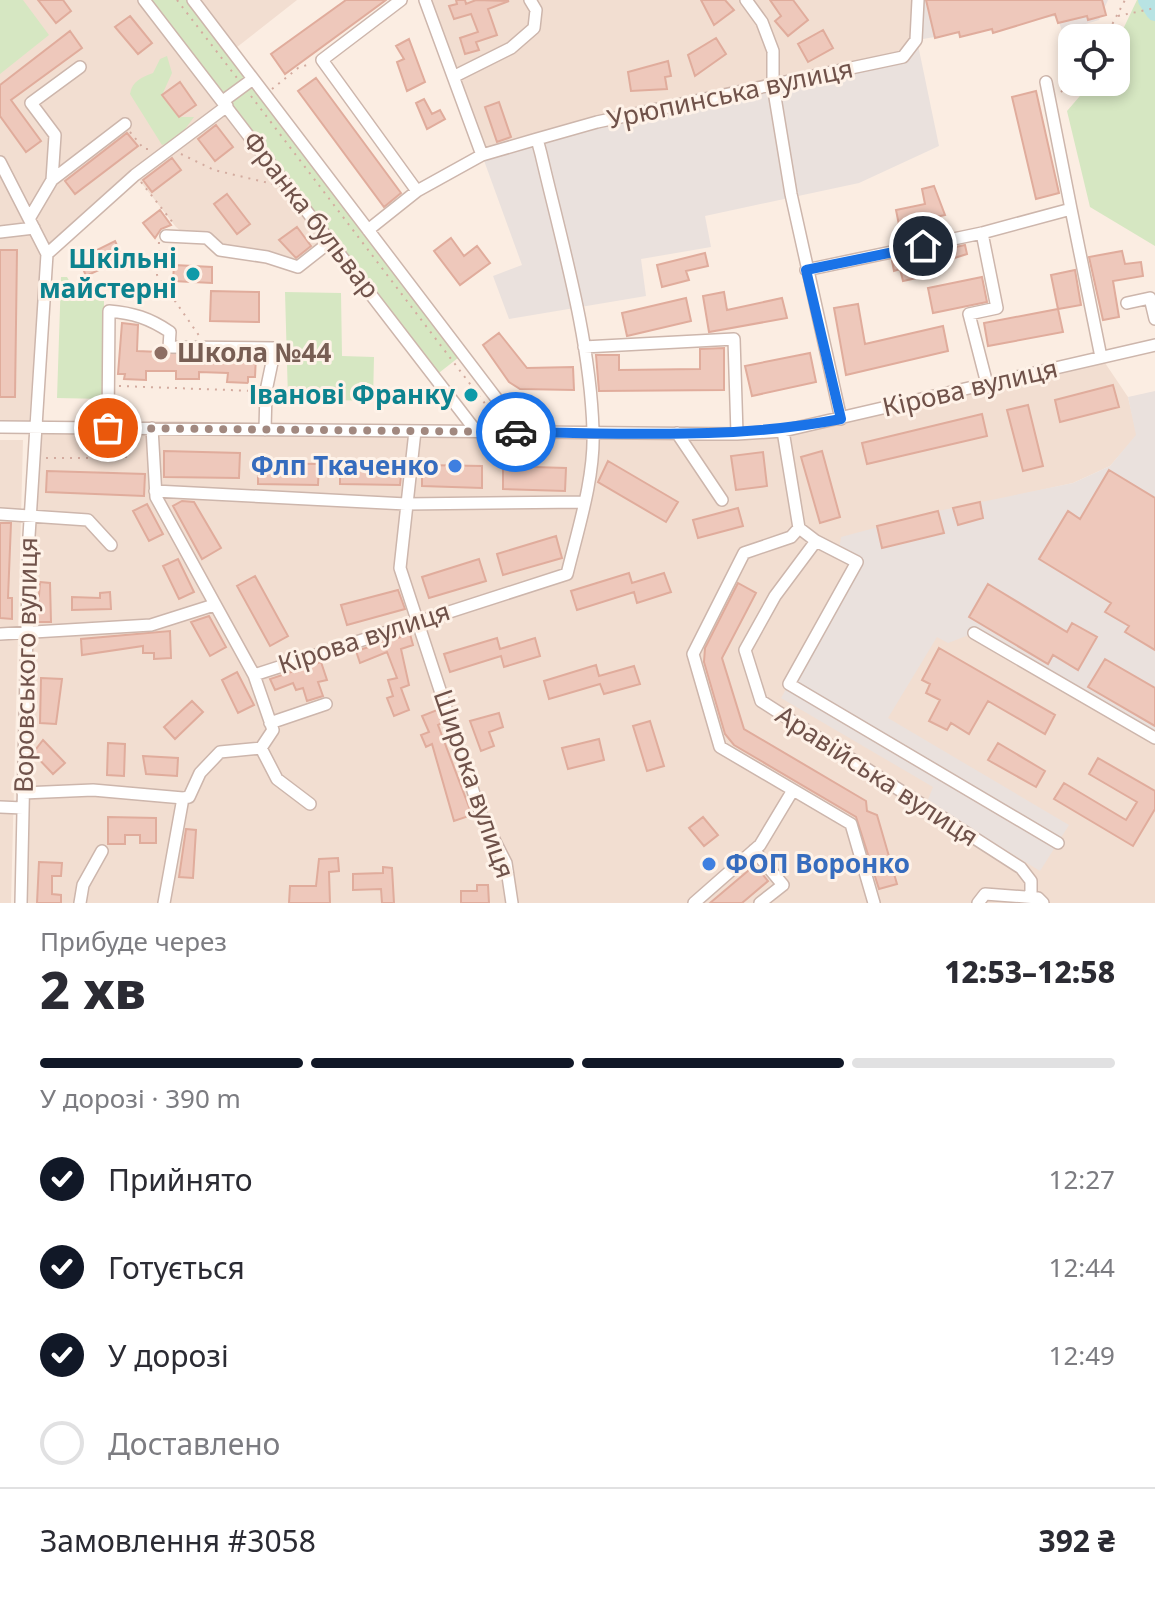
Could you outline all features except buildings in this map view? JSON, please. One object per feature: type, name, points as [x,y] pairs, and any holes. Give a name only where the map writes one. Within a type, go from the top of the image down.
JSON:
[{"type":"street","name":"Франка бульвар","points":[[144,0],[476,431]]},
{"type":"street","name":"Франка бульвар","points":[[193,0],[248,82],[265,95],[522,432]]},
{"type":"street","points":[[401,0],[322,60],[417,191]]},
{"type":"street","points":[[425,0],[482,155]]},
{"type":"street","points":[[455,76],[511,48],[534,28],[536,10],[530,0]]},
{"type":"street","points":[[746,0],[769,37],[773,51],[773,85],[806,270],[841,419]]},
{"type":"street","name":"Урюпинська вулиця","points":[[368,230],[417,191],[482,155],[597,122],[903,57],[916,40],[918,0]]},
{"type":"street","points":[[32,224],[52,180],[55,135],[31,103],[80,67]]},
{"type":"street","points":[[1,167],[47,254],[135,175],[248,82]]},
{"type":"street","points":[[1046,82],[1101,357]]},
{"type":"street","points":[[52,180],[125,124]]},
{"type":"street","points":[[537,139],[584,347],[594,432]]},
{"type":"street","points":[[806,270],[982,233],[1071,209]]},
{"type":"street","points":[[0,232],[32,224]]},
{"type":"street","points":[[982,233],[997,308],[969,314],[987,384]]},
{"type":"street","points":[[166,236],[207,238],[220,250],[267,257],[298,267],[331,241]]},
{"type":"street","name":"Воровського вулиця","points":[[21,903],[30,514],[47,254]]},
{"type":"street","points":[[1127,303],[1150,298],[1155,319]]},
{"type":"street","points":[[108,428],[109,311],[136,313],[156,323],[170,332],[169,347],[275,348],[266,391],[265,430]]},
{"type":"street","points":[[584,347],[734,339],[737,434]]},
{"type":"street","name":"Кірова вулиця","points":[[0,427],[737,434],[783,431],[1155,345]]},
{"type":"street","points":[[152,428],[155,491],[254,675],[273,730],[261,748]]},
{"type":"street","name":"Широка вулиця","points":[[415,431],[400,568],[480,812],[506,863],[512,903]]},
{"type":"street","points":[[783,431],[799,528],[816,541],[857,562],[789,684],[1058,843]]},
{"type":"street","name":"Кірова вулиця","points":[[254,675],[567,574],[584,502],[594,432]]},
{"type":"street","points":[[677,433],[722,500]]},
{"type":"street","points":[[155,491],[406,504],[584,502]]},
{"type":"street","points":[[0,514],[88,520],[111,545]]},
{"type":"street","points":[[799,528],[791,537],[744,553],[693,654],[720,747],[851,824],[874,903]]},
{"type":"street","name":"Аравійська вулиця","points":[[816,541],[775,596],[745,650],[761,701],[1021,868],[1031,881],[1031,897]]},
{"type":"street","points":[[0,634],[151,625],[214,605]]},
{"type":"street","points":[[974,633],[1155,738]]},
{"type":"street","points":[[270,723],[326,704]]},
{"type":"street","points":[[23,793],[93,790],[189,797],[200,773],[220,752],[261,748]]},
{"type":"street","points":[[261,748],[277,779],[310,804]]},
{"type":"street","points":[[694,903],[754,850],[793,790]]},
{"type":"street","points":[[164,903],[183,798]]},
{"type":"street","points":[[0,807],[23,808]]},
{"type":"street","points":[[754,850],[783,885],[760,903]]},
{"type":"street","points":[[80,903],[83,885],[102,851]]},
{"type":"street","points":[[978,903],[985,894],[1031,897],[1043,903]]},
{"type":"path","points":[[177,0],[248,82],[507,432]]},
{"type":"path","points":[[1113,24],[1125,0]]},
{"type":"path","points":[[1117,16],[1155,8]]},
{"type":"path","points":[[265,95],[298,68],[322,60]]},
{"type":"path","points":[[1050,100],[1058,93]]},
{"type":"path","points":[[125,124],[144,149],[170,149],[214,170],[290,188]]},
{"type":"path","points":[[135,175],[176,227],[157,244],[157,275],[208,347]]},
{"type":"path","points":[[110,386],[266,391]]},
{"type":"path","points":[[33,458],[126,458],[127,444]]},
{"type":"shaded area","points":[[0,0],[144,0],[331,241],[298,267],[220,250],[207,238],[188,237],[176,227],[136,176],[43,249],[29,421],[0,421]]},
{"type":"shaded area","points":[[193,0],[297,0],[232,51]]},
{"type":"shaded area","points":[[425,0],[918,0],[916,40],[903,57],[482,155]]},
{"type":"shaded area","points":[[918,0],[1108,0],[1099,20],[1086,24],[1060,24],[1057,16],[917,40],[939,146],[859,183],[705,216],[711,247],[641,259],[646,296],[509,319],[493,276],[522,265],[482,155],[597,122],[903,57],[916,40]]},
{"type":"shaded area","points":[[1101,357],[1128,397],[1137,435],[1110,466],[1073,483],[877,526],[937,636],[974,633],[1155,738],[1155,903],[21,903],[34,427],[783,431]]},
{"type":"shaded area","points":[[1155,391],[1155,738],[974,633],[948,643],[937,637],[888,718],[1069,825],[1040,871],[927,802],[933,787],[781,698],[857,562],[839,550],[841,537],[938,511],[1073,483],[1110,466],[1136,435],[1128,397]]},
{"type":"shaded area","points":[[0,440],[23,440],[11,903],[0,903]]},
{"type":"green space","points":[[0,0],[23,0],[49,35],[0,74]]},
{"type":"green space","points":[[144,0],[193,0],[463,354],[435,376]]},
{"type":"green space","points":[[1137,0],[1155,0],[1155,246],[1090,207],[1067,111],[1080,96],[1130,96],[1130,24],[1126,24]]},
{"type":"green space","points":[[167,56],[172,73],[162,95],[179,117],[194,117],[177,140],[162,145],[130,94],[135,83],[153,73],[160,59]]},
{"type":"green space","points":[[61,277],[67,277],[71,284],[104,300],[104,399],[57,398]]},
{"type":"green space","points":[[285,292],[341,293],[342,356],[374,357],[373,401],[288,399]]},
{"type":"waterway","points":[[1147,0],[1155,12]]},
{"type":"way so far","points":[[108,428],[516,432]]},
{"type":"place","name":"Шкільні майстерні","points":[[193,274]]},
{"type":"place","name":"Школа №44","points":[[161,353]]},
{"type":"place","name":"Іванові Франку","points":[[471,395]]},
{"type":"place","name":"Флп Ткаченко","points":[[455,466]]},
{"type":"place","name":"ФОП Воронко","points":[[709,864]]},
{"type":"route","points":[[516,432],[737,434],[783,431],[841,419],[806,270],[923,246]]}]
